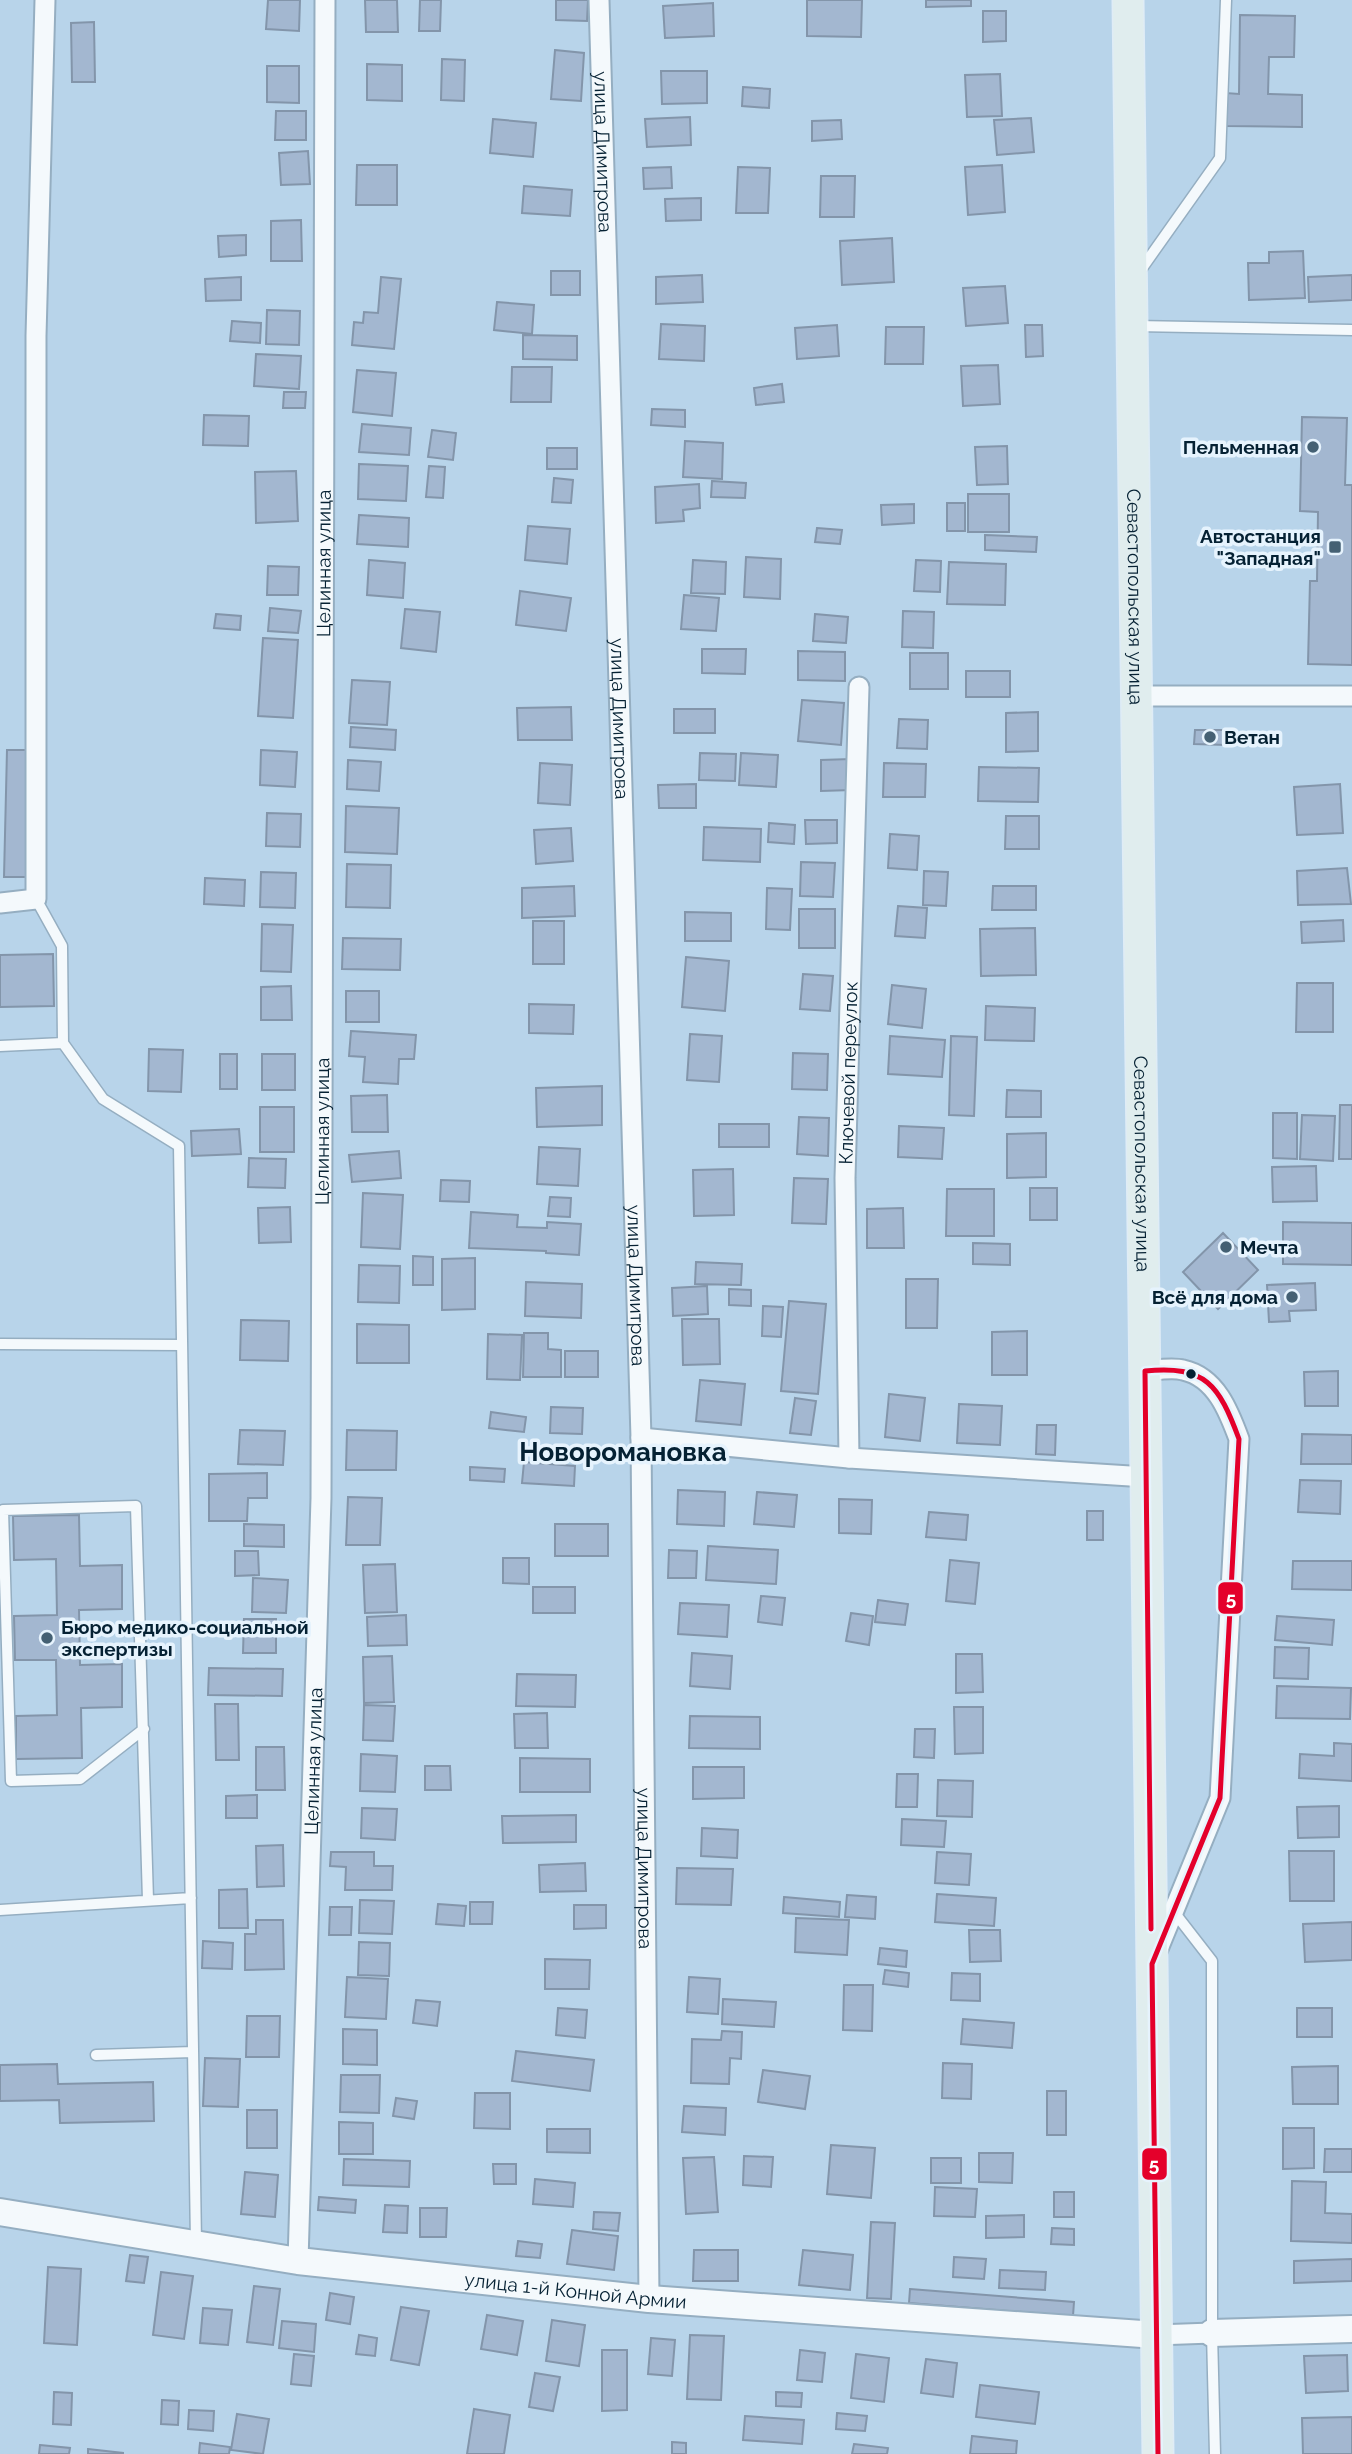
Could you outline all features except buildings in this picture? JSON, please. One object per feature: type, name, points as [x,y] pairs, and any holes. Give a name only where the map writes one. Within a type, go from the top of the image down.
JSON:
[{"type":"main road","name":"Севастопольская улица","points":[[1128,0],[1157,2454]]},
{"type":"street","points":[[0,903],[36,899],[36,336],[45,0]]},
{"type":"street","name":"Целинная улица","points":[[298,2261],[321,1498],[325,0]]},
{"type":"street","name":"улица Димитрова","points":[[599,0],[641,1438],[649,2299]]},
{"type":"street","name":"Ключевой переулок","points":[[849,1458],[845,1178],[859,687]]},
{"type":"street","points":[[1137,696],[1352,696]]},
{"type":"street","points":[[1145,1371],[1184,1370],[1208,1383],[1227,1408],[1239,1439],[1220,1798],[1152,1964]]},
{"type":"street","points":[[641,1438],[849,1458],[1146,1477]]},
{"type":"street","name":"улица 1-й Конной Армии","points":[[0,2212],[298,2261],[649,2299],[1156,2335]]},
{"type":"street","points":[[1156,2335],[1352,2329]]},
{"type":"lane","points":[[1131,283],[1220,158],[1226,0]]},
{"type":"lane","points":[[1132,326],[1352,330]]},
{"type":"lane","points":[[36,899],[62,946],[63,1043],[103,1099],[179,1146],[196,2245]]},
{"type":"lane","points":[[0,1046],[63,1043]]},
{"type":"lane","points":[[0,1344],[182,1345]]},
{"type":"lane","points":[[144,1729],[80,1779],[11,1781],[3,1510],[136,1506],[144,1729],[148,1900]]},
{"type":"lane","points":[[0,1910],[191,1898]]},
{"type":"lane","points":[[1173,1912],[1212,1961],[1212,2333],[1215,2454]]},
{"type":"lane","points":[[96,2055],[193,2052]]},
{"type":"transit line","name":"5","points":[[1145,1371],[1183,1372],[1207,1383],[1217,1392],[1239,1439],[1220,1798],[1152,1964],[1158,2454]]},
{"type":"transit line","name":"5","points":[[1145,1371],[1151,1929]]},
{"type":"place","name":"Пельменная","points":[[1313,447]]},
{"type":"place","name":"Автостанция \"Западная\"","points":[[1335,547]]},
{"type":"place","name":"Ветан","points":[[1210,737]]},
{"type":"place","name":"Мечта","points":[[1226,1247]]},
{"type":"place","name":"Всё для дома","points":[[1292,1297]]},
{"type":"place","name":"Бюро медико-социальной экспертизы","points":[[47,1638]]},
{"type":"district","name":"Новоромановка","points":[[623,1452]]}]
